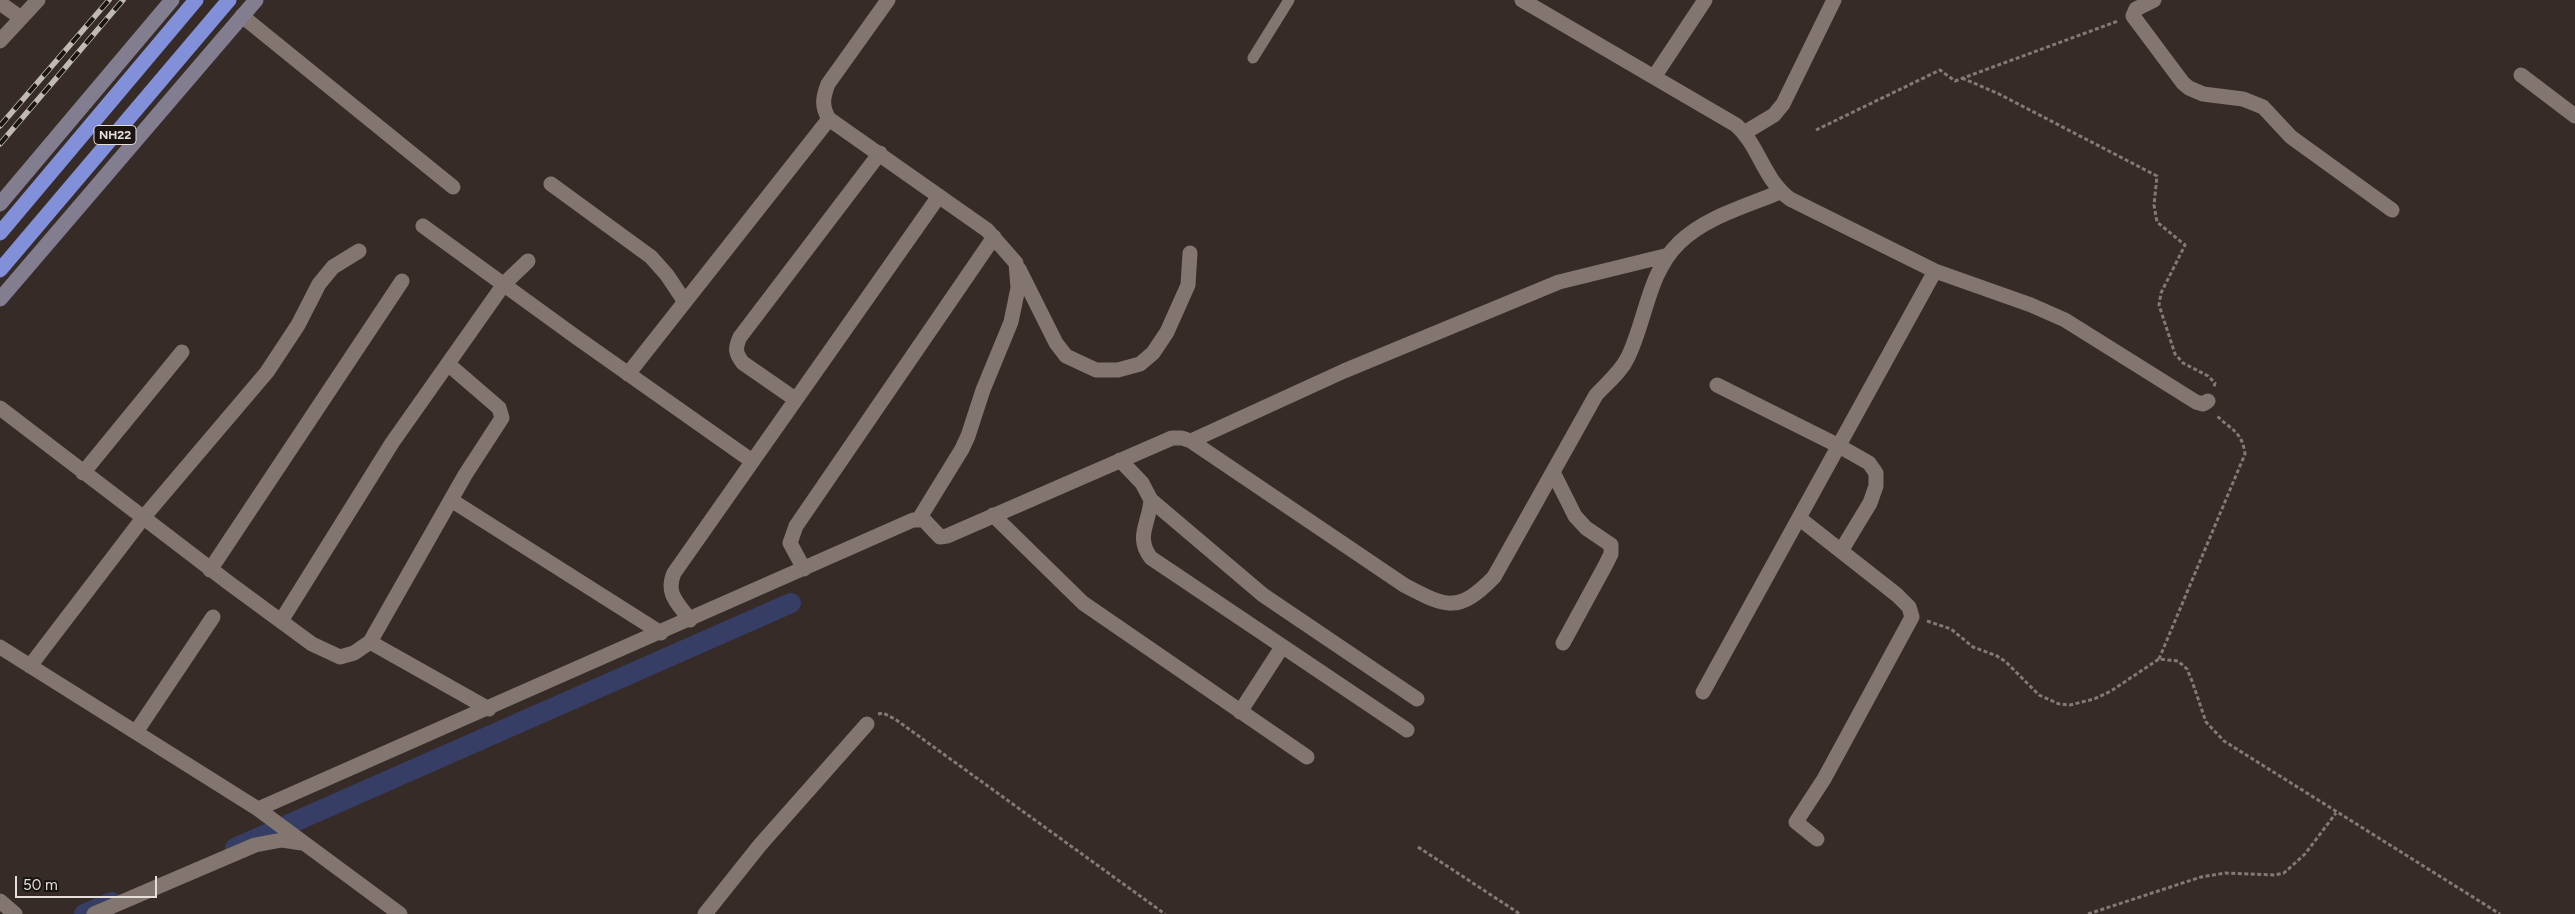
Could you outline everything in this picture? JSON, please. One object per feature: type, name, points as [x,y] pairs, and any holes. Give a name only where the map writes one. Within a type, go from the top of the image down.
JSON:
[{"type":"highway","name":"NH22","points":[[0,233],[196,0]]},
{"type":"highway","name":"NH22","points":[[0,270],[230,0]]},
{"type":"street","points":[[0,41],[38,0]]},
{"type":"street","points":[[0,204],[172,0]]},
{"type":"street","points":[[0,299],[256,0]]},
{"type":"street","points":[[888,0],[828,84],[824,95],[823,108],[828,119],[880,153],[994,237],[1016,263],[1056,343],[1066,356],[1096,370],[1118,370],[1140,364],[1153,353],[1167,332],[1188,285],[1190,253]]},
{"type":"street","points":[[1522,0],[1728,120],[1744,133],[1768,176],[1780,192],[1807,209],[1934,271],[2030,304],[2065,320],[2196,402],[2207,402]]},
{"type":"street","points":[[1654,77],[1705,0]]},
{"type":"street","points":[[1744,133],[1774,115],[1783,104],[1834,0]]},
{"type":"street","points":[[2154,0],[2136,9],[2133,16],[2183,83],[2195,91],[2243,99],[2263,107],[2291,137],[2392,210]]},
{"type":"street","points":[[0,3],[21,18]]},
{"type":"street","points":[[242,16],[453,187]]},
{"type":"street","points":[[2520,75],[2575,116]]},
{"type":"street","points":[[628,374],[828,119]]},
{"type":"street","points":[[795,399],[743,363],[737,356],[735,347],[740,337],[880,153]]},
{"type":"street","points":[[551,184],[650,257],[667,275],[685,302]]},
{"type":"street","points":[[927,525],[940,537],[946,536],[1172,438],[1182,438],[1192,441],[1404,585],[1434,601],[1447,604],[1461,602],[1474,596],[1494,577],[1596,395],[1628,358],[1654,281],[1669,255],[1684,238],[1705,224],[1780,192]]},
{"type":"street","points":[[690,620],[671,594],[670,584],[674,574],[939,196]]},
{"type":"street","points":[[423,226],[752,461]]},
{"type":"street","points":[[804,569],[790,543],[796,526],[994,237]]},
{"type":"street","points":[[30,666],[143,518],[267,372],[298,326],[320,284],[333,267],[359,251]]},
{"type":"street","points":[[1192,441],[1344,371],[1559,282],[1669,255]]},
{"type":"street","points":[[281,621],[377,465],[504,284],[528,262]]},
{"type":"street","points":[[262,812],[804,569],[927,525],[968,436],[983,390],[1010,322],[1018,288],[1016,263]]},
{"type":"street","points":[[1703,692],[1934,271]]},
{"type":"street","points":[[210,570],[402,281]]},
{"type":"street","points":[[83,473],[182,352]]},
{"type":"street","points":[[0,408],[210,570],[312,644],[340,657],[354,654],[370,642],[451,500],[502,418],[499,408],[448,364]]},
{"type":"street","points":[[1718,384],[1839,446],[1868,463],[1876,473],[1876,486],[1870,503],[1840,550]]},
{"type":"street","points":[[1120,460],[1142,483],[1151,500],[1263,595],[1417,700]]},
{"type":"street","points":[[1553,472],[1575,516],[1586,528],[1611,545],[1611,554],[1563,643]]},
{"type":"street","points":[[451,500],[661,633]]},
{"type":"street","points":[[1151,500],[1142,538],[1142,548],[1151,558],[1407,730]]},
{"type":"street","points":[[993,515],[1083,604],[1307,757]]},
{"type":"street","points":[[1799,518],[1897,595],[1909,607],[1912,617],[1824,779],[1796,822],[1818,839]]},
{"type":"street","points":[[136,732],[212,617]]},
{"type":"street","points":[[370,642],[489,709]]},
{"type":"street","points":[[1240,712],[1282,647]]},
{"type":"street","points":[[2,651],[30,666],[262,812],[400,914]]},
{"type":"street","points":[[705,914],[760,845],[867,724]]},
{"type":"street","points":[[94,914],[255,845],[269,840],[299,839]]},
{"type":"street","points":[[0,901],[15,914]]},
{"type":"lane","points":[[1253,58],[1290,0]]},
{"type":"path","points":[[1816,130],[1940,70],[1955,81],[2133,16]]},
{"type":"path","points":[[1912,617],[1940,624],[1973,646],[1997,656],[2006,662],[2039,696],[2059,704],[2070,705],[2094,699],[2111,691],[2159,659],[2245,454],[2243,440],[2238,432],[2227,426],[2207,402],[2213,390],[2214,380],[2183,363],[2175,354],[2159,305],[2161,293],[2185,245],[2164,230],[2157,222],[2154,205],[2157,176],[1999,94],[1962,78]]},
{"type":"path","points":[[2159,659],[2178,661],[2187,669],[2206,722],[2224,741],[2336,813],[2500,914]]},
{"type":"path","points":[[867,724],[876,714],[883,713],[895,718],[1165,914]]},
{"type":"path","points":[[2088,914],[2200,877],[2225,873],[2274,875],[2284,873],[2304,854],[2336,813]]},
{"type":"path","points":[[1418,847],[1520,914]]},
{"type":"waterway","points":[[235,848],[791,603]]},
{"type":"waterway","points":[[84,914],[112,902]]},
{"type":"railway","points":[[0,126],[109,0]]},
{"type":"railway","points":[[0,144],[123,0]]}]
